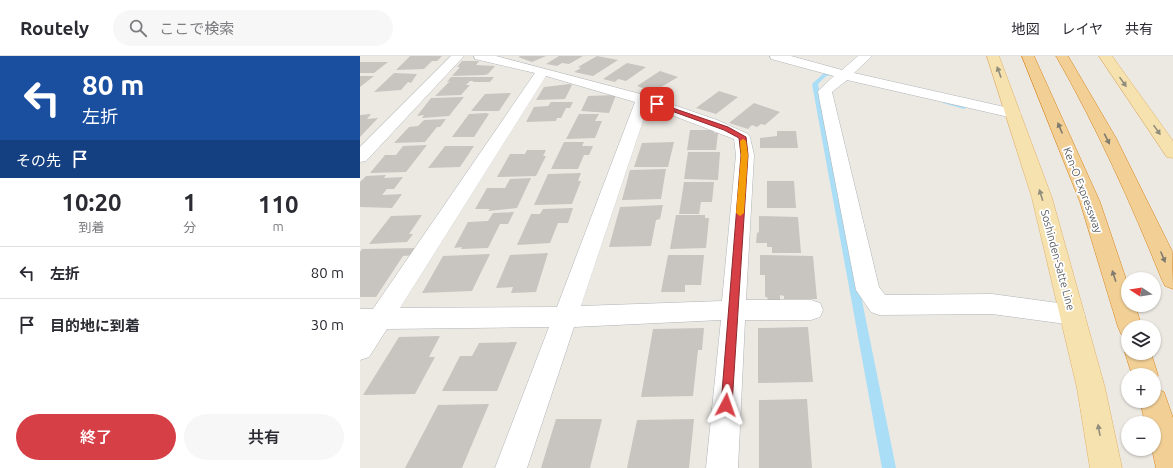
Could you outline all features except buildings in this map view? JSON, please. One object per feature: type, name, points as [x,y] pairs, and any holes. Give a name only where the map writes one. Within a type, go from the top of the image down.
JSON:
[{"type":"highway","name":"Ken-O Expressway","points":[[1028,56],[1090,202],[1128,320]]},
{"type":"highway","points":[[1062,56],[1078,82],[1143,208],[1173,280]]},
{"type":"highway","points":[[1156,408],[1172,468]]},
{"type":"main road","name":"Soshinden-Satte Line","points":[[993,56],[1014,112],[1042,198],[1091,388],[1106,468]]},
{"type":"main road","points":[[1105,56],[1173,153]]},
{"type":"street","points":[[360,157],[458,56]]},
{"type":"street","points":[[480,56],[543,71],[643,99],[726,129],[742,137],[745,155],[722,468]]},
{"type":"street","points":[[776,56],[845,75],[1014,112]]},
{"type":"street","points":[[866,56],[825,91],[868,290],[879,305],[992,304],[1073,315]]},
{"type":"street","points":[[360,349],[370,318],[543,71]]},
{"type":"street","points":[[511,468],[643,99]]},
{"type":"street","points":[[370,318],[565,317],[733,310],[811,310]]},
{"type":"waterway","points":[[829,75],[825,74],[815,84],[889,468]]},
{"type":"waterway","points":[[945,102],[964,107]]},
{"type":"slow traffic","points":[[740,213],[745,155],[743,141]]},
{"type":"route","points":[[657,104],[726,129],[742,137],[745,155],[726,405]]}]
